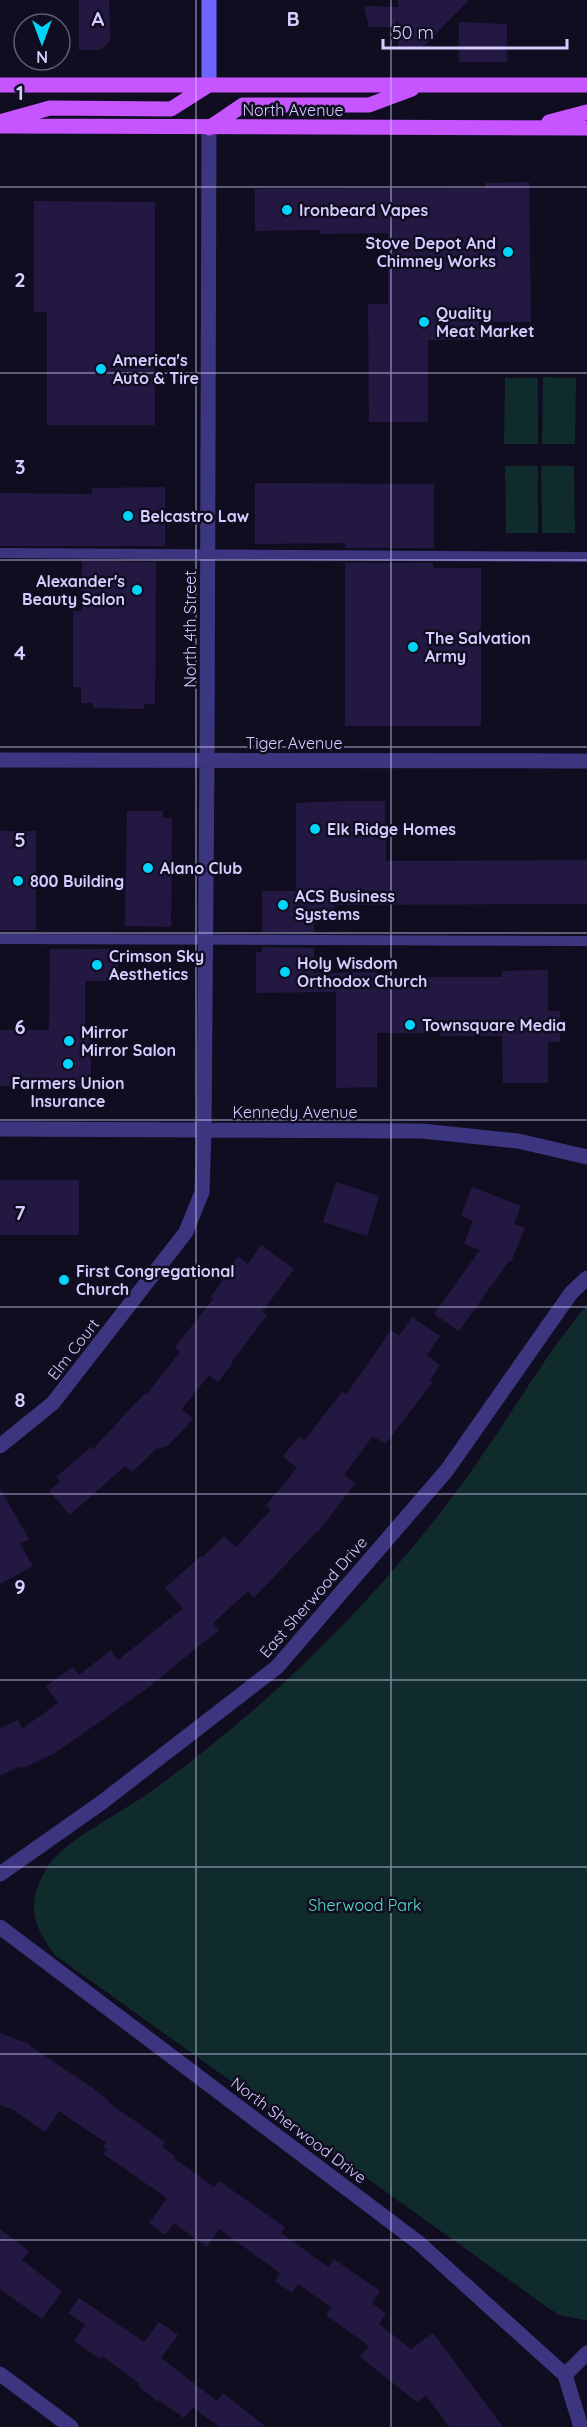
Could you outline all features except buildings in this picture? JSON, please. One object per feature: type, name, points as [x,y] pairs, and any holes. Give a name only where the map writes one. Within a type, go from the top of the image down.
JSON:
[{"type":"main road","name":"North Avenue","points":[[0,85],[587,85]]},
{"type":"main road","points":[[0,124],[50,108],[171,109],[209,85]]},
{"type":"main road","points":[[209,128],[243,105],[369,105],[424,85]]},
{"type":"main road","points":[[525,128],[587,112]]},
{"type":"main road","name":"North Avenue","points":[[0,124],[209,128],[587,128]]},
{"type":"street","points":[[209,0],[209,85]]},
{"type":"street","name":"North 4th Street","points":[[204,1130],[209,128]]},
{"type":"street","name":"Tiger Avenue","points":[[0,760],[587,761]]},
{"type":"street","name":"Kennedy Avenue","points":[[0,1129],[422,1131],[518,1141],[587,1157]]},
{"type":"street","name":"Elm Court","points":[[0,1446],[52,1403],[186,1232],[202,1192],[204,1130]]},
{"type":"street","name":"East Sherwood Drive","points":[[0,1874],[101,1803],[277,1667],[447,1470],[571,1293],[587,1278]]},
{"type":"street","name":"North Sherwood Drive","points":[[0,1927],[419,2243],[565,2375]]},
{"type":"street","points":[[581,2427],[565,2375],[587,2353]]},
{"type":"street","points":[[0,2374],[71,2427]]},
{"type":"lane","points":[[0,554],[587,557]]},
{"type":"lane","points":[[0,939],[587,941]]},
{"type":"green space","points":[[543,377],[576,378],[575,444],[542,444]]},
{"type":"green space","points":[[505,378],[538,378],[538,444],[504,444]]},
{"type":"green space","points":[[505,466],[538,466],[538,533],[506,533]]},
{"type":"green space","points":[[541,466],[574,466],[575,533],[542,533]]},
{"type":"green space","name":"Sherwood Park","points":[[587,1305],[587,2319],[584,2320],[559,2315],[547,2307],[56,1956],[41,1934],[34,1912],[34,1902],[36,1890],[48,1866],[66,1847],[143,1797],[212,1745],[257,1707],[342,1626],[406,1555],[446,1505],[546,1359]]},
{"type":"place","name":"Ironbeard Vapes","points":[[287,210]]},
{"type":"place","name":"Stove Depot And Chimney Works","points":[[508,252]]},
{"type":"place","name":"Quality Meat Market","points":[[424,322]]},
{"type":"place","name":"America's Auto & Tire","points":[[101,369]]},
{"type":"place","name":"Belcastro Law","points":[[128,516]]},
{"type":"place","name":"Alexander's Beauty Salon","points":[[137,590]]},
{"type":"place","name":"The Salvation Army","points":[[413,647]]},
{"type":"place","name":"Elk Ridge Homes","points":[[315,829]]},
{"type":"place","name":"Alano Club","points":[[148,868]]},
{"type":"place","name":"800 Building","points":[[18,881]]},
{"type":"place","name":"ACS Business Systems","points":[[283,905]]},
{"type":"place","name":"Crimson Sky Aesthetics","points":[[97,965]]},
{"type":"place","name":"Holy Wisdom Orthodox Church","points":[[285,972]]},
{"type":"place","name":"Townsquare Media","points":[[410,1025]]},
{"type":"place","name":"Mirror Mirror Salon","points":[[69,1041]]},
{"type":"place","name":"Farmers Union Insurance","points":[[68,1064]]},
{"type":"place","name":"First Congregational Church","points":[[64,1280]]}]
